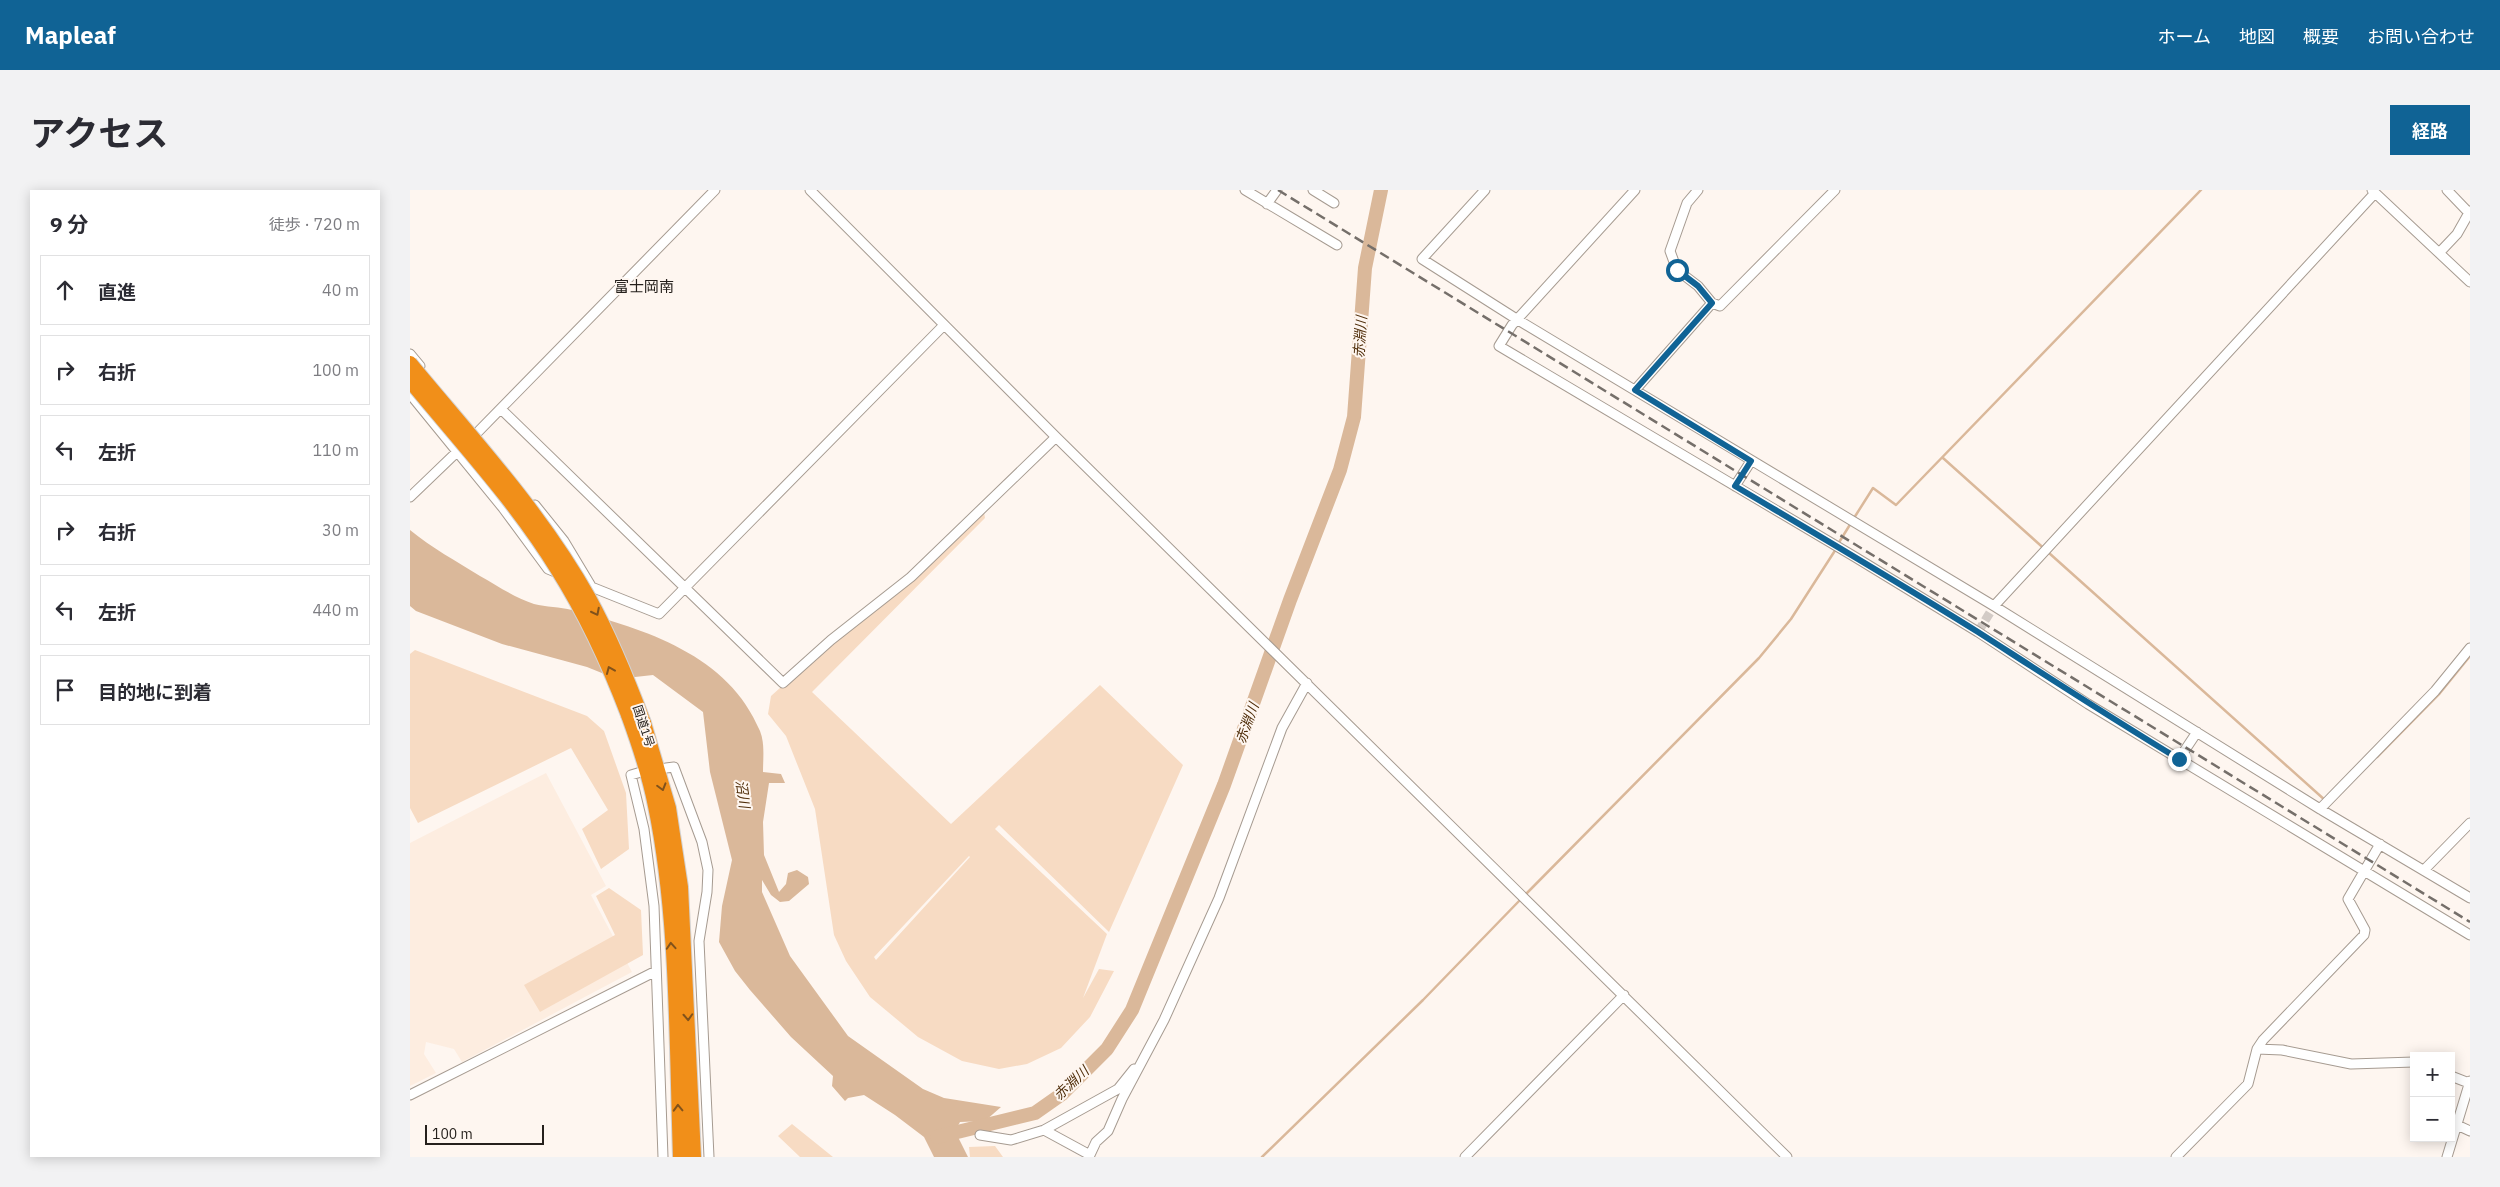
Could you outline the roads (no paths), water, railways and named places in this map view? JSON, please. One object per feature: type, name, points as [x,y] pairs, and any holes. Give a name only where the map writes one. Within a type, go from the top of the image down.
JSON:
[{"type":"highway","name":"国道1号","points":[[410,363],[539,520],[566,561],[589,597],[613,646],[644,723],[669,808],[682,887],[694,1157]]},
{"type":"highway","name":"国道1号","points":[[410,381],[501,490],[556,568],[601,650],[644,760],[655,807],[668,887],[680,1157]]},
{"type":"street","points":[[412,496],[501,409],[715,190]]},
{"type":"street","points":[[810,190],[1056,437],[1787,1157]]},
{"type":"street","points":[[1245,190],[1337,245]]},
{"type":"street","points":[[1267,204],[1277,190]]},
{"type":"street","points":[[1313,190],[1334,203]]},
{"type":"street","points":[[1485,190],[1422,259],[1518,320],[1994,606],[2320,809],[2470,898]]},
{"type":"street","points":[[1635,190],[1512,325],[1499,346],[1864,562],[2088,704],[2470,935]]},
{"type":"street","points":[[1698,190],[1687,203],[1670,251],[1677,270],[1698,286],[1712,303],[1720,306],[1835,190]]},
{"type":"street","points":[[2440,253],[2457,234],[2469,212],[2446,190]]},
{"type":"street","points":[[1994,606],[2373,192],[2470,282]]},
{"type":"street","points":[[1635,390],[1712,303]]},
{"type":"street","points":[[410,394],[503,508],[548,569],[659,614],[944,325]]},
{"type":"street","points":[[410,354],[564,541],[592,586]]},
{"type":"street","points":[[501,409],[783,683],[831,640],[911,577],[1056,437]]},
{"type":"street","points":[[1735,486],[1751,461]]},
{"type":"street","points":[[2320,809],[2434,691],[2470,648]]},
{"type":"street","points":[[1044,1130],[1089,1156],[1096,1142],[1108,1131],[1122,1099],[1149,1051],[1219,898],[1282,728],[1304,680]]},
{"type":"street","points":[[2179,759],[2197,732]]},
{"type":"street","points":[[666,768],[674,766],[702,842],[708,870],[707,892],[699,941],[709,1157]]},
{"type":"street","points":[[641,772],[631,775],[650,869],[663,1157]]},
{"type":"street","points":[[2424,870],[2470,823]]},
{"type":"street","points":[[2176,1157],[2248,1084],[2257,1048],[2364,935],[2365,930],[2348,899],[2380,844]]},
{"type":"street","points":[[410,1095],[656,971]]},
{"type":"street","points":[[1465,1157],[1624,995]]},
{"type":"street","points":[[2257,1048],[2282,1050],[2351,1064],[2410,1062]]},
{"type":"street","points":[[980,1135],[1011,1140],[1044,1130],[1118,1089],[1149,1051]]},
{"type":"street","points":[[2447,1157],[2470,1082],[2455,1077]]},
{"type":"street","points":[[2457,1126],[2470,1131]]},
{"type":"water","name":"沼川","points":[[410,530],[444,554],[507,592],[534,604],[567,609],[600,618],[628,626],[655,637],[682,649],[706,664],[728,683],[746,705],[762,736],[763,772],[781,774],[785,783],[769,783],[763,822],[764,855],[779,892],[786,884],[788,873],[797,870],[808,877],[809,884],[789,901],[780,902],[771,895],[762,880],[762,892],[790,956],[848,1036],[923,1089],[944,1098],[1001,1107],[985,1121],[960,1122],[955,1131],[968,1157],[934,1157],[924,1137],[864,1095],[848,1098],[845,1101],[832,1086],[833,1076],[791,1037],[735,971],[719,942],[722,906],[732,860],[710,772],[703,712],[653,675],[626,678],[624,682],[587,667],[502,644],[416,611],[410,606]]},
{"type":"waterway","name":"赤淵川","points":[[937,1137],[1035,1113],[1062,1094],[1107,1049],[1132,1010],[1224,785],[1290,600],[1340,470],[1354,417],[1365,268],[1381,190]]},
{"type":"waterway","points":[[1854,518],[1873,488],[1896,505],[2201,190]]},
{"type":"waterway","points":[[1943,458],[2326,801]]},
{"type":"waterway","points":[[1838,544],[1851,523]]},
{"type":"waterway","points":[[1525,895],[1759,658],[1791,619],[1836,549]]},
{"type":"waterway","points":[[2377,757],[2440,693],[2470,656]]},
{"type":"waterway","points":[[1262,1157],[1423,1000],[1521,899]]},
{"type":"tunnel","points":[[1978,632],[1994,606]]},
{"type":"railway","points":[[1278,190],[2470,922]]},
{"type":"district","name":"富士岡南","points":[[644,286]]}]
